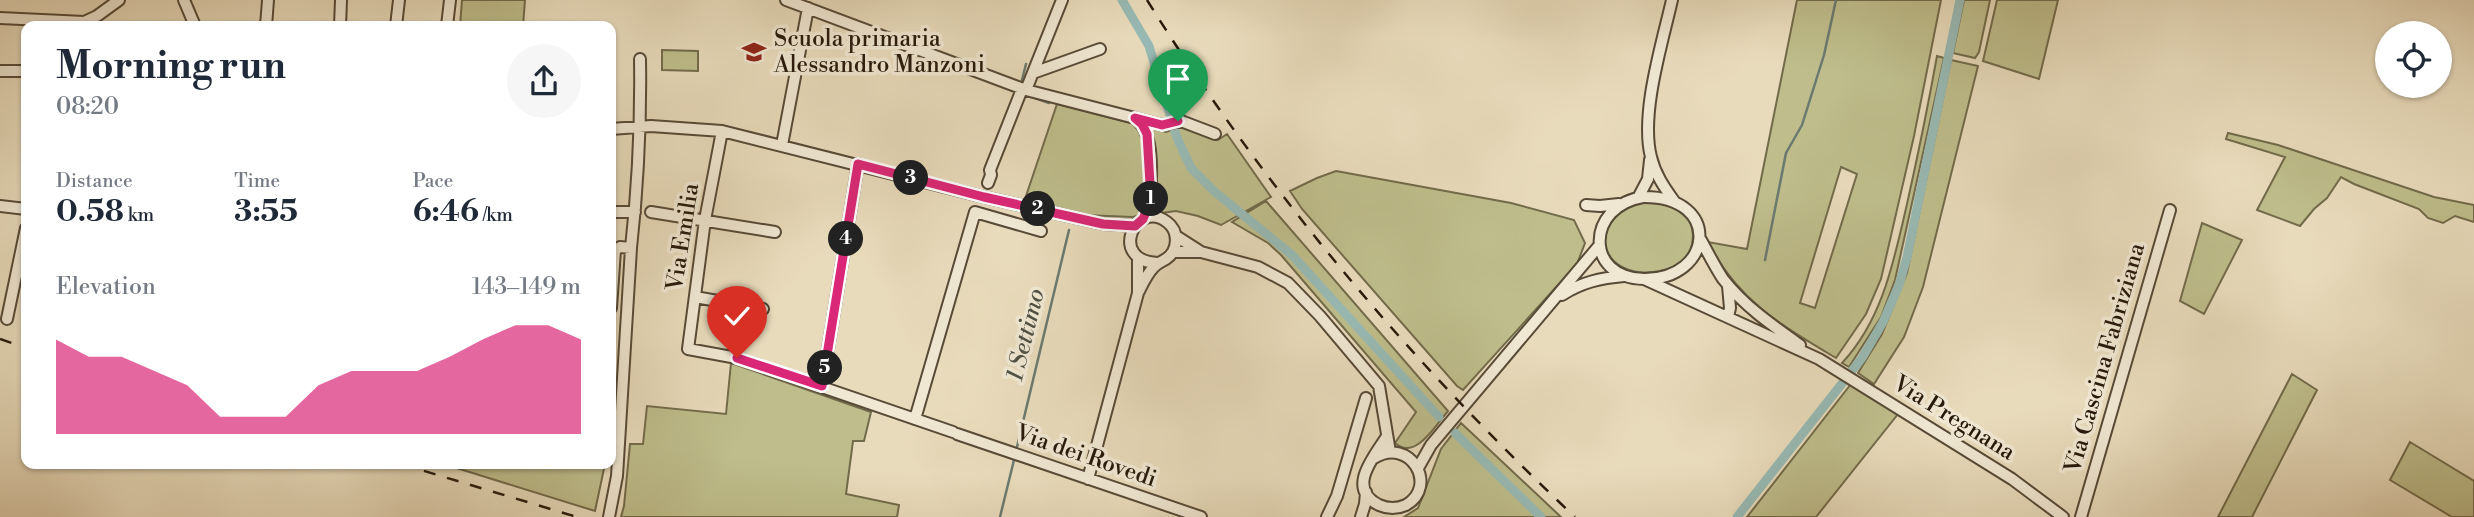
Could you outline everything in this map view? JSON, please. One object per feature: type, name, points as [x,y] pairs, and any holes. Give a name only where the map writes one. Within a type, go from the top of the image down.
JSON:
[{"type":"street","points":[[96,21],[120,0]]},
{"type":"street","points":[[184,0],[193,21]]},
{"type":"street","points":[[266,21],[268,0]]},
{"type":"street","points":[[340,21],[341,0]]},
{"type":"street","points":[[397,21],[399,0]]},
{"type":"street","points":[[448,21],[450,0]]},
{"type":"street","points":[[786,0],[1024,89],[1162,125],[1172,122],[1215,134]]},
{"type":"street","points":[[988,183],[990,170],[1062,0]]},
{"type":"street","points":[[1418,468],[1431,445],[1598,247],[1603,223],[1615,208],[1633,199],[1648,179],[1651,157],[1648,133],[1651,97],[1672,0]]},
{"type":"street","points":[[782,145],[808,8]]},
{"type":"street","points":[[0,18],[46,21]]},
{"type":"street","points":[[1033,73],[1100,49]]},
{"type":"street","points":[[609,517],[617,476],[635,212],[640,127],[640,59]]},
{"type":"street","points":[[0,71],[21,71]]},
{"type":"street","points":[[1135,118],[1142,124],[1149,144],[1151,200],[1130,241],[1138,258],[1158,263]]},
{"type":"street","points":[[616,129],[640,127],[722,131],[1103,224],[1139,223],[1159,218],[1167,222],[1176,236],[1201,252]]},
{"type":"street","name":"Via Emilia","points":[[688,349],[705,220],[722,131]]},
{"type":"street","points":[[1554,301],[1584,283],[1624,276],[1644,279],[1667,275],[1682,268],[1695,252],[1700,240],[1699,230],[1692,215],[1674,201],[1662,184],[1651,157]]},
{"type":"street","points":[[822,386],[858,164]]},
{"type":"street","points":[[1586,205],[1612,206],[1633,199],[1663,198],[1674,201]]},
{"type":"street","points":[[0,206],[21,208]]},
{"type":"street","name":"Via Cascina Fabriziana","points":[[2081,517],[2170,210]]},
{"type":"street","points":[[616,212],[635,212]]},
{"type":"street","points":[[651,212],[775,232]]},
{"type":"street","points":[[915,419],[975,212],[1041,231]]},
{"type":"street","points":[[1103,224],[1130,241]]},
{"type":"street","points":[[1088,479],[1138,293],[1150,270],[1173,252],[1176,236]]},
{"type":"street","name":"Via Pregnana","points":[[1700,240],[1728,284],[1753,310],[1819,359]]},
{"type":"street","points":[[1598,247],[1606,261],[1624,276]]},
{"type":"street","points":[[616,249],[631,248]]},
{"type":"street","points":[[7,319],[21,252]]},
{"type":"street","points":[[1173,252],[1201,252],[1258,267],[1288,282],[1379,386],[1390,452]]},
{"type":"street","points":[[1138,258],[1138,293]]},
{"type":"street","name":"Via Pregnana","points":[[1644,279],[1839,370],[2021,484],[2063,517]]},
{"type":"street","points":[[1728,284],[1728,317]]},
{"type":"street","points":[[695,297],[763,309]]},
{"type":"street","name":"Via dei Rovedi","points":[[688,349],[737,358],[1201,517]]},
{"type":"street","points":[[1327,517],[1337,496],[1366,398]]},
{"type":"street","points":[[1361,517],[1366,492],[1363,478],[1387,436]]},
{"type":"street","points":[[1374,458],[1390,452],[1405,455],[1431,445]]},
{"type":"street","points":[[1366,492],[1374,503],[1386,508],[1401,507],[1416,496],[1420,477],[1418,468],[1405,455]]},
{"type":"street","points":[[1374,517],[1386,508]]},
{"type":"shaded area","points":[[462,0],[525,0],[523,21],[460,21]]},
{"type":"shaded area","points":[[1797,0],[1941,0],[1914,136],[1881,279],[1866,314],[1836,358],[1779,322],[1747,296],[1720,263],[1708,242],[1747,249]],"holes":[[[1841,167],[1857,174],[1815,308],[1800,303]]]},
{"type":"shaded area","points":[[1964,0],[1990,0],[1979,52],[1975,58],[1953,53]]},
{"type":"shaded area","points":[[1997,0],[2058,0],[2039,79],[1983,61]]},
{"type":"shaded area","points":[[662,50],[698,51],[698,71],[662,70]]},
{"type":"shaded area","points":[[1937,56],[1944,58],[1895,280],[1881,317],[1849,367],[1842,363],[1868,327],[1892,267]]},
{"type":"shaded area","points":[[1951,60],[1978,66],[1923,287],[1904,337],[1874,384],[1858,373],[1882,334],[1907,273]]},
{"type":"shaded area","points":[[1057,104],[1166,132],[1180,127],[1218,140],[1227,134],[1271,197],[1221,225],[1176,211],[1132,217],[1084,215],[1025,199]]},
{"type":"shaded area","points":[[2228,133],[2278,145],[2434,197],[2474,205],[2474,222],[2455,216],[2443,223],[2428,218],[2419,209],[2341,177],[2327,198],[2300,226],[2257,210],[2285,157],[2226,139]]},
{"type":"shaded area","points":[[1336,171],[1511,203],[1574,220],[1585,243],[1577,264],[1463,390],[1302,209],[1290,191]]},
{"type":"shaded area","points":[[1266,201],[1448,411],[1417,445],[1410,448],[1395,443],[1416,412],[1281,255],[1268,243],[1232,222]]},
{"type":"shaded area","points":[[1646,202],[1677,209],[1692,226],[1692,245],[1684,260],[1660,271],[1639,272],[1623,267],[1612,258],[1606,247],[1606,234],[1612,221],[1625,210]]},
{"type":"shaded area","points":[[2202,223],[2242,240],[2204,314],[2180,301]]},
{"type":"shaded area","points":[[731,363],[871,412],[864,441],[853,441],[846,494],[899,505],[897,517],[621,517],[630,444],[643,444],[647,406],[726,414]]},
{"type":"shaded area","points":[[2292,374],[2317,390],[2252,517],[2218,517]]},
{"type":"shaded area","points":[[1851,384],[1898,414],[1816,517],[1747,517]]},
{"type":"shaded area","points":[[1461,423],[1561,517],[1404,517],[1418,508],[1441,449]]},
{"type":"shaded area","points":[[2410,442],[2474,481],[2474,517],[2452,517],[2390,480]]},
{"type":"shaded area","points":[[460,469],[604,469],[595,511]]},
{"type":"waterway","points":[[1122,0],[1149,46],[1177,138],[1191,168],[1215,192],[1292,255],[1439,417]]},
{"type":"waterway","points":[[1765,260],[1786,153],[1802,125],[1824,55],[1836,0]]},
{"type":"waterway","points":[[1737,517],[1862,358],[1883,322],[1899,285],[1960,0]]},
{"type":"waterway","name":"1 Settimo","points":[[1022,80],[1026,64]]},
{"type":"waterway","name":"1 Settimo","points":[[1029,96],[1049,103]]},
{"type":"waterway","name":"1 Settimo","points":[[1017,447],[1069,230]]},
{"type":"waterway","points":[[1455,433],[1541,517]]},
{"type":"waterway","name":"1 Settimo","points":[[1000,517],[1014,460]]},
{"type":"railway","points":[[1147,0],[1241,140],[1344,272],[1456,398],[1575,517]]},
{"type":"railway","points":[[0,339],[21,346]]},
{"type":"railway","points":[[418,469],[577,517]]},
{"type":"place","name":"Scuola primaria Alessandro Manzoni","points":[[754,52]]},
{"type":"route","points":[[737,358],[822,386],[858,164],[1103,224],[1135,226],[1143,219],[1151,200],[1149,144],[1142,124],[1135,118],[1162,125],[1178,121]]}]
